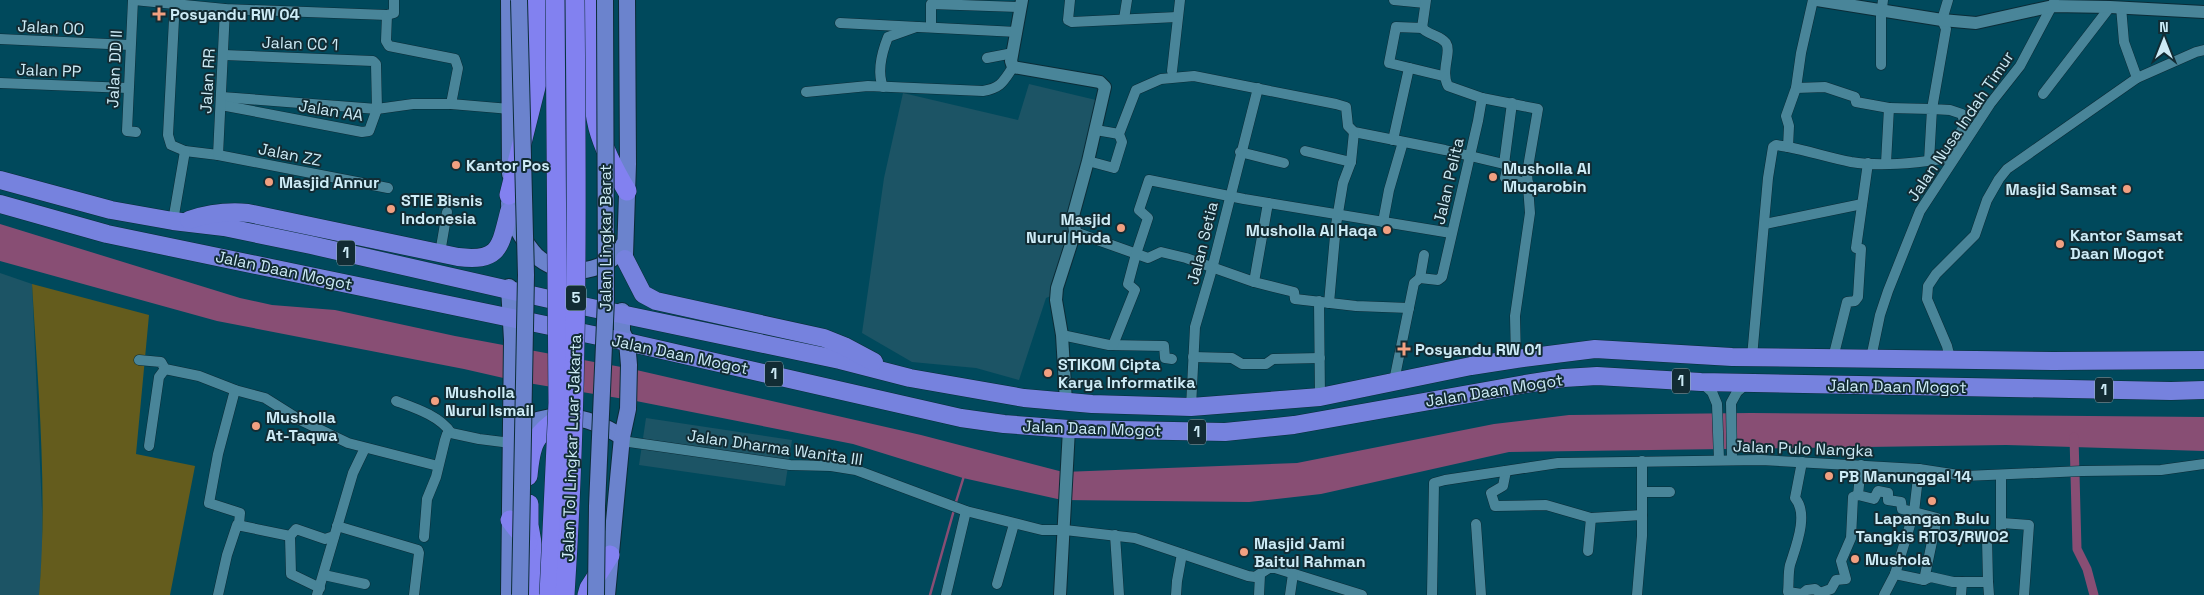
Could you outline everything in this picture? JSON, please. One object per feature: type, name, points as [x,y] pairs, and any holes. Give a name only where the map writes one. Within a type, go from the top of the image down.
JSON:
[{"type":"highway","points":[[178,222],[218,212],[248,213],[440,253],[478,259],[490,255],[502,242],[509,203],[537,83],[537,0]]},
{"type":"highway","name":"Jalan Tol Lingkar Luar Jakarta","points":[[540,591],[558,402],[555,0]]},
{"type":"highway","name":"Jalan Tol Lingkar Luar Jakarta","points":[[565,595],[572,486],[576,260],[575,0]]},
{"type":"highway","points":[[591,0],[593,79],[598,126],[610,162],[627,190]]},
{"type":"highway","name":"Jalan Daan Mogot","points":[[0,180],[112,210],[243,231],[621,312],[910,378],[1024,398],[1066,402],[1191,407],[1320,397],[1516,358],[1595,349],[1752,358],[1950,358],[2034,361],[2204,360]]},
{"type":"highway","name":"Jalan Daan Mogot","points":[[0,204],[107,234],[627,342],[961,418],[1004,424],[1069,429],[1225,432],[1294,425],[1564,378],[1597,376],[1701,382],[2171,392],[2204,390]]},
{"type":"highway","points":[[624,252],[643,294],[656,302],[808,334],[844,346],[910,378]]},
{"type":"highway","points":[[778,347],[808,334]]},
{"type":"highway","points":[[2003,388],[2011,373],[2008,364],[2004,360]]},
{"type":"highway","points":[[2034,361],[2030,364],[2026,374],[2027,379],[2034,388]]},
{"type":"highway","points":[[540,591],[529,525],[528,476],[531,448],[544,429],[562,416]]},
{"type":"highway","points":[[510,520],[533,550]]},
{"type":"highway","points":[[592,590],[610,555]]},
{"type":"main road","points":[[509,0],[509,203],[526,243],[539,259],[548,265],[563,269],[579,270],[600,267],[624,252]]},
{"type":"main road","points":[[519,0],[526,275],[520,595]]},
{"type":"main road","name":"Jalan Lingkar Barat","points":[[592,590],[606,299],[605,0]]},
{"type":"main road","name":"Jalan Lingkar Barat","points":[[624,252],[627,190],[627,0]]},
{"type":"main road","points":[[509,288],[509,319],[512,340],[509,595]]},
{"type":"main road","name":"Jalan Lingkar Barat","points":[[607,595],[622,439],[628,410],[629,365],[627,342],[622,332],[621,312]]},
{"type":"main road","points":[[511,438],[526,423],[562,416],[584,418],[604,426],[622,439]]},
{"type":"street","points":[[134,0],[225,9],[387,15],[394,12],[394,0]]},
{"type":"street","name":"Jalan DD II","points":[[134,0],[130,46],[127,131],[136,132]]},
{"type":"street","points":[[1070,0],[1069,21],[1177,18]]},
{"type":"street","points":[[1124,20],[1127,0]]},
{"type":"street","points":[[1172,71],[1180,0]]},
{"type":"street","points":[[1394,0],[1426,2],[1423,28]]},
{"type":"street","points":[[1788,147],[1789,126],[1786,116],[1796,88],[1801,53],[1813,0]]},
{"type":"street","points":[[1817,0],[1882,5],[1942,20],[1976,23],[2054,3],[2203,11]]},
{"type":"street","points":[[1929,161],[1932,109],[1946,29],[1942,20],[1948,0]]},
{"type":"street","points":[[175,3],[168,135],[171,145],[185,151],[178,222]]},
{"type":"street","name":"Jalan Nusa Indah Timur","points":[[1871,358],[1880,314],[1920,210],[1986,111],[2020,66],[2054,3]]},
{"type":"street","points":[[931,27],[930,4],[1022,4],[1011,61],[1013,67]]},
{"type":"street","points":[[1881,65],[1882,5]]},
{"type":"street","points":[[2116,7],[2124,42],[2137,78]]},
{"type":"street","points":[[2043,94],[2116,7]]},
{"type":"street","name":"Jalan RR","points":[[218,155],[225,9]]},
{"type":"street","points":[[387,15],[386,41],[389,46],[456,59],[458,68],[450,104]]},
{"type":"street","points":[[840,23],[1017,32]]},
{"type":"street","points":[[882,87],[880,78],[881,57],[888,37],[907,32],[917,26]]},
{"type":"street","points":[[1443,76],[1389,63],[1396,27],[1423,28],[1445,41],[1448,48],[1443,76],[1449,87],[1482,98],[1538,109],[1528,173],[1529,227],[1515,316],[1516,358]]},
{"type":"street","name":"Jalan OO","points":[[0,39],[130,46]]},
{"type":"street","points":[[1950,358],[1927,298],[1928,286],[1936,274],[1975,235],[1987,200],[1999,179],[2014,164],[2137,78],[2204,50]]},
{"type":"street","points":[[987,58],[1013,53]]},
{"type":"street","name":"Jalan CC 1","points":[[224,55],[375,63],[377,109]]},
{"type":"street","points":[[806,92],[868,86],[982,91],[996,89],[1013,67]]},
{"type":"street","points":[[1013,67],[1104,84],[1105,90],[1073,216],[1075,232],[1057,288],[1057,317],[1062,335],[1066,402]]},
{"type":"street","points":[[1383,222],[1409,68]]},
{"type":"street","points":[[1088,161],[1114,168],[1122,142],[1119,134],[1134,92],[1160,79],[1194,76],[1346,107],[1348,126],[1354,132],[1469,155],[1508,165],[1505,178],[1529,184]]},
{"type":"street","name":"Jalan PP","points":[[0,83],[128,88]]},
{"type":"street","points":[[1752,358],[1768,178],[1773,147],[1776,145],[1788,147],[1851,162],[1929,161],[1943,159],[1965,126],[1962,114],[1950,110],[1889,108],[1856,102],[1855,97],[1825,87],[1796,88]]},
{"type":"street","name":"Jalan Setia","points":[[1191,407],[1195,328],[1258,88]]},
{"type":"street","name":"Jalan Pelita","points":[[1420,278],[1436,280],[1441,278],[1482,98]]},
{"type":"street","points":[[222,101],[377,109]]},
{"type":"street","name":"Jalan AA","points":[[222,101],[362,132],[369,131],[377,109],[413,104],[450,104],[510,109]]},
{"type":"street","points":[[1504,164],[1512,103]]},
{"type":"street","points":[[1886,163],[1889,108]]},
{"type":"street","points":[[1096,130],[1119,134]]},
{"type":"street","points":[[1320,397],[1320,358],[1324,302],[1343,182],[1351,162],[1354,132]]},
{"type":"street","name":"Jalan ZZ","points":[[185,151],[218,155],[388,188]]},
{"type":"street","points":[[1305,151],[1351,162]]},
{"type":"street","points":[[1240,152],[1284,163]]},
{"type":"street","points":[[1833,358],[1847,302],[1855,301],[1858,297],[1861,249],[1856,248],[1868,163]]},
{"type":"street","points":[[1113,345],[1134,290],[1128,284],[1148,218],[1139,210],[1149,180],[1268,203],[1451,233]]},
{"type":"street","points":[[1254,282],[1268,203]]},
{"type":"street","points":[[1765,224],[1862,204]]},
{"type":"street","points":[[440,253],[447,212]]},
{"type":"street","points":[[1075,232],[1148,258],[1161,252],[1186,258],[1212,269],[1294,292],[1295,299],[1356,306],[1410,308]]},
{"type":"street","points":[[1394,381],[1414,283],[1420,278],[1424,255]]},
{"type":"street","points":[[1062,335],[1113,345],[1164,346],[1165,358],[1172,358]]},
{"type":"street","points":[[1193,357],[1232,358],[1242,364],[1266,364],[1273,359],[1320,358]]},
{"type":"street","points":[[139,360],[161,362],[164,369]]},
{"type":"street","points":[[164,369],[199,376],[235,390],[265,398],[300,420],[348,443],[438,466]]},
{"type":"street","points":[[149,446],[159,376],[164,369]]},
{"type":"street","points":[[1701,382],[1712,392],[1717,404],[1719,457]]},
{"type":"street","points":[[1732,456],[1731,403],[1737,392],[1748,383]]},
{"type":"street","points":[[218,595],[227,555],[236,526],[239,524],[240,514],[209,503],[218,454],[235,390]]},
{"type":"street","points":[[396,401],[422,411],[447,427],[451,433]]},
{"type":"street","points":[[1060,595],[1069,429]]},
{"type":"street","points":[[424,537],[427,499],[436,477],[447,434],[451,433],[479,439],[511,438]]},
{"type":"street","name":"Jalan Dharma Wanita III","points":[[622,439],[790,465],[831,466],[856,470],[947,506],[1014,524],[1042,530],[1065,530],[1135,538],[1248,576],[1255,577],[1269,568],[1293,574]]},
{"type":"street","points":[[365,448],[353,473],[336,531],[324,575],[318,592],[290,574],[290,536],[296,529],[325,539],[336,531],[418,550],[414,595]]},
{"type":"street","name":"Jalan Pulo Nangka","points":[[1432,595],[1434,483],[1558,463],[1732,456],[1861,465],[1965,476],[2082,471],[2171,470],[2204,464]]},
{"type":"street","points":[[1637,595],[1643,492],[1642,461]]},
{"type":"street","points":[[1802,462],[1795,498],[1801,505],[1801,516],[1796,552],[1790,566],[1787,594],[1802,594],[1807,590],[1815,589],[1820,594],[1831,589],[1836,580],[1846,579],[1841,561],[1851,538],[1853,497],[1858,495],[1874,499],[1878,491],[1888,492],[1888,500],[1901,502],[1902,509],[1938,518],[1924,580]]},
{"type":"street","points":[[1858,495],[1861,465]]},
{"type":"street","points":[[1884,595],[1895,574],[1914,512],[1919,470]]},
{"type":"street","points":[[1506,471],[1503,486],[1491,492],[1495,506],[1546,505],[1591,518],[1642,515]]},
{"type":"street","points":[[1989,595],[1987,538],[2001,538],[2000,476]]},
{"type":"street","points":[[1643,492],[1670,492]]},
{"type":"street","points":[[946,595],[962,510]]},
{"type":"street","points":[[1588,551],[1591,518]]},
{"type":"street","points":[[2002,523],[2029,525],[2024,595]]},
{"type":"street","points":[[239,524],[290,536]]},
{"type":"street","points":[[998,584],[1014,524]]},
{"type":"street","points":[[1476,524],[1481,595]]},
{"type":"street","points":[[1115,535],[1119,595]]},
{"type":"street","points":[[1176,595],[1176,581],[1182,554]]},
{"type":"street","points":[[1290,595],[1293,574],[1362,595]]},
{"type":"street","points":[[1895,574],[1924,580],[1931,577],[1962,582],[1988,582]]},
{"type":"street","points":[[324,575],[365,584]]},
{"type":"street","points":[[1259,595],[1260,575]]},
{"type":"street","points":[[1961,595],[1962,582]]},
{"type":"shaded area","points":[[1029,84],[1100,101],[1077,223],[1053,295],[1046,298],[1019,380],[976,368],[912,362],[862,333],[884,178],[903,93],[1018,120]]},
{"type":"shaded area","points":[[0,224],[240,298],[272,305],[335,310],[455,336],[632,369],[921,435],[1063,472],[1297,463],[1494,424],[1569,415],[1751,413],[2204,417],[2204,451],[2006,445],[1509,452],[1321,494],[1249,502],[1062,500],[963,478],[853,444],[636,401],[516,381],[464,369],[217,321],[0,261]]},
{"type":"shaded area","points":[[0,273],[32,284],[42,510],[42,558],[39,595],[0,595]]},
{"type":"shaded area","points":[[32,284],[149,315],[136,454],[195,466],[170,595],[39,595],[43,517]]},
{"type":"shaded area","points":[[646,418],[792,440],[785,486],[639,465]]},
{"type":"waterway","points":[[2074,437],[2077,549],[2087,569],[2094,595]]},
{"type":"waterway","points":[[955,505],[964,476]]},
{"type":"waterway","points":[[930,595],[954,510]]},
{"type":"place","name":"Posyandu RW 04","points":[[159,14]]},
{"type":"place","name":"Kantor Pos","points":[[456,165]]},
{"type":"place","name":"Musholla Al Muqarobin","points":[[1493,177]]},
{"type":"place","name":"Masjid Annur","points":[[269,182]]},
{"type":"place","name":"Masjid Samsat","points":[[2127,189]]},
{"type":"place","name":"STIE Bisnis Indonesia","points":[[391,209]]},
{"type":"place","name":"Masjid Nurul Huda","points":[[1121,228]]},
{"type":"place","name":"Musholla Al Haqa","points":[[1387,230]]},
{"type":"place","name":"Kantor Samsat Daan Mogot","points":[[2060,244]]},
{"type":"place","name":"Posyandu RW 01","points":[[1404,349]]},
{"type":"place","name":"STIKOM Cipta Karya Informatika","points":[[1048,373]]},
{"type":"place","name":"Musholla Nurul Ismail","points":[[435,401]]},
{"type":"place","name":"Musholla At-Taqwa","points":[[256,426]]},
{"type":"place","name":"PB Manunggal 14","points":[[1829,476]]},
{"type":"place","name":"Lapangan Bulu Tangkis RT03/RW02","points":[[1932,501]]},
{"type":"place","name":"Masjid Jami Baitul Rahman","points":[[1244,552]]},
{"type":"place","name":"Mushola","points":[[1855,559]]}]
